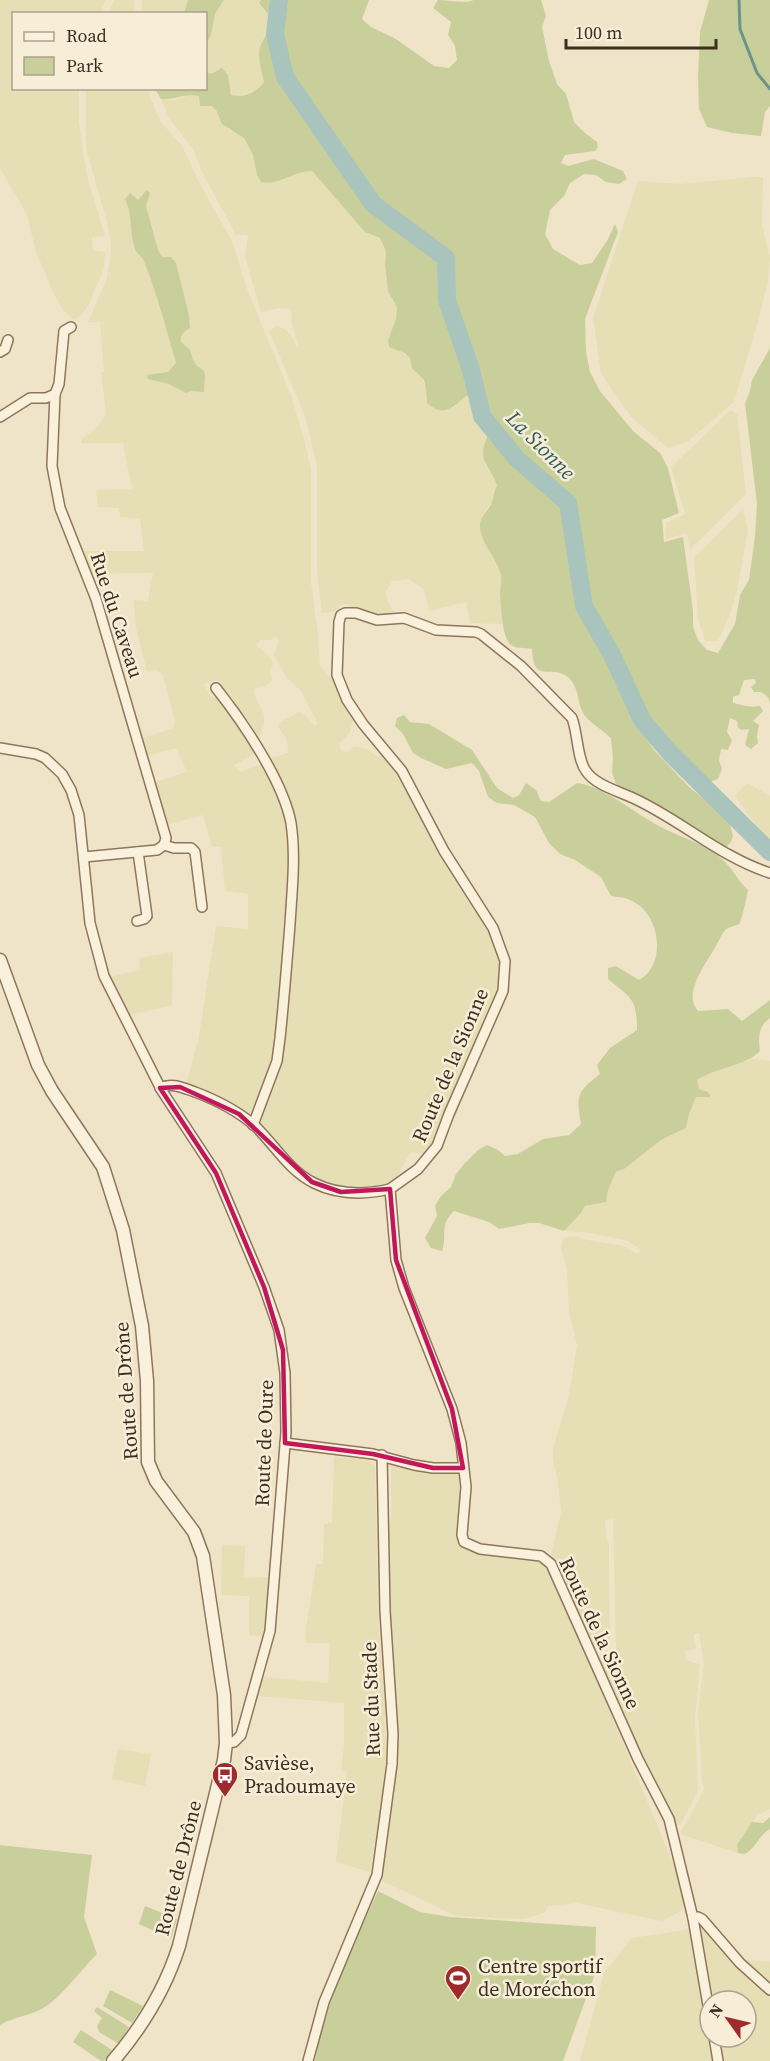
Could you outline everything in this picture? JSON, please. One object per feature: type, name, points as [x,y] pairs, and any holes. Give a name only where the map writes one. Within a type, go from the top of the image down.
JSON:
[{"type":"street","name":"Rue du Caveau","points":[[71,327],[64,332],[59,384],[55,394],[52,466],[60,508],[96,599],[164,830],[166,838],[164,845]]},
{"type":"street","points":[[0,352],[5,349],[8,340]]},
{"type":"street","points":[[0,417],[30,398],[46,398],[55,394]]},
{"type":"street","name":"Route de la Sionne","points":[[705,1989],[693,1918],[669,1819],[638,1759],[551,1564],[541,1556],[480,1549],[464,1542],[462,1530],[466,1487],[461,1443],[452,1409],[404,1288],[396,1260],[390,1189],[418,1169],[437,1146],[502,991],[505,961],[493,928],[444,851],[402,771],[363,724],[347,700],[337,675],[341,615],[357,614],[377,620],[404,618],[436,630],[481,634],[520,666],[572,718],[582,764],[591,777],[672,819],[734,858],[770,873]]},
{"type":"street","points":[[216,688],[240,722],[286,805],[291,823],[294,854],[277,1060],[253,1125]]},
{"type":"street","name":"Route de Oure","points":[[0,748],[40,756],[52,763],[62,774],[74,795],[79,811],[90,923],[102,969],[160,1088],[216,1173],[264,1287],[279,1330],[286,1390],[285,1443],[270,1631],[241,1734],[234,1742],[226,1743]]},
{"type":"street","points":[[84,857],[157,850],[164,845],[174,848],[191,848],[195,852],[202,907]]},
{"type":"street","points":[[137,921],[147,916],[138,852]]},
{"type":"street","name":"Route de Drône","points":[[0,960],[38,1065],[52,1091],[103,1167],[123,1230],[142,1326],[147,1381],[148,1462],[156,1481],[194,1532],[203,1556],[224,1695],[226,1743],[218,1790],[174,1961],[164,1987],[150,2011],[113,2061]]},
{"type":"street","points":[[160,1088],[170,1084],[206,1097],[239,1114],[253,1125],[294,1168],[307,1179],[322,1187],[353,1193],[372,1193],[390,1189]]},
{"type":"street","points":[[285,1443],[382,1455],[414,1465],[463,1468]]},
{"type":"street","name":"Rue du Stade","points":[[308,2061],[324,2002],[377,1875],[391,1775],[393,1734],[385,1611],[382,1455]]},
{"type":"street","points":[[693,1918],[702,1919],[740,1963],[770,1990]]},
{"type":"highlighted area","points":[[180,1087],[239,1114],[312,1182],[341,1192],[390,1189],[396,1260],[452,1409],[463,1468],[433,1468],[373,1454],[285,1443],[283,1350],[264,1287],[216,1173],[160,1088]]},
{"type":"shaded area","points":[[0,0],[106,0],[100,12],[12,12],[12,90],[79,90],[79,121],[83,152],[88,180],[105,236],[92,237],[93,250],[105,252],[104,268],[89,304],[78,318],[73,319],[64,311],[55,296],[36,252],[27,215],[0,168]]},
{"type":"shaded area","points":[[114,0],[134,0],[133,12],[108,12]]},
{"type":"shaded area","points":[[142,0],[188,0],[184,12],[141,12]]},
{"type":"shaded area","points":[[224,0],[261,0],[259,3],[273,20],[271,29],[260,48],[259,59],[264,82],[259,89],[237,96],[231,95],[228,75],[207,74],[207,43],[215,14]]},
{"type":"shaded area","points":[[86,90],[148,90],[162,123],[182,146],[233,243],[247,289],[292,398],[311,469],[311,582],[320,666],[334,681],[353,718],[350,733],[339,744],[341,750],[346,753],[354,746],[367,749],[377,757],[384,753],[412,794],[431,836],[485,921],[498,946],[503,974],[499,997],[434,1144],[426,1154],[410,1152],[395,1181],[384,1188],[369,1190],[332,1186],[315,1180],[300,1169],[262,1128],[263,1113],[278,1067],[282,1043],[295,885],[295,839],[293,822],[284,795],[257,745],[225,696],[219,680],[203,684],[211,697],[220,697],[242,727],[257,753],[234,765],[240,772],[262,764],[277,791],[288,825],[291,874],[285,936],[283,937],[283,951],[286,952],[275,1058],[252,1115],[186,1086],[199,1036],[216,926],[248,929],[248,894],[225,891],[221,847],[212,847],[203,815],[166,825],[155,782],[187,772],[176,748],[146,756],[142,738],[171,729],[175,721],[163,675],[156,670],[147,672],[136,628],[134,600],[148,601],[153,573],[90,574],[81,551],[144,551],[140,519],[120,517],[119,508],[98,507],[96,490],[132,489],[123,443],[81,443],[81,439],[99,426],[106,413],[101,373],[104,371],[100,322],[88,322],[106,281],[110,260],[111,245],[107,222],[86,149]],"holes":[[[275,636],[279,640],[274,655],[287,678],[301,691],[318,724],[314,725],[299,712],[280,722],[279,728],[287,740],[288,753],[271,758],[263,753],[260,747],[259,739],[264,724],[264,715],[253,691],[256,688],[265,687],[273,680],[270,673],[273,664],[271,658],[257,646],[260,640],[271,640]]]},
{"type":"shaded area","points":[[199,95],[205,107],[212,105],[228,129],[244,138],[253,155],[257,175],[281,179],[304,170],[312,171],[365,232],[380,238],[386,251],[388,291],[397,307],[396,319],[388,340],[410,358],[412,368],[423,380],[427,403],[461,400],[466,396],[481,396],[487,405],[486,413],[493,428],[484,462],[497,486],[492,502],[483,515],[486,545],[502,580],[500,593],[502,624],[470,623],[466,602],[429,611],[424,590],[409,579],[392,581],[386,592],[392,609],[398,614],[371,615],[345,604],[340,605],[336,611],[322,613],[317,571],[317,466],[305,416],[269,331],[276,326],[286,330],[298,346],[291,321],[292,314],[289,309],[280,308],[261,312],[245,257],[248,235],[236,235],[202,172],[193,149],[169,118],[161,99],[173,100]]},
{"type":"shaded area","points":[[763,177],[762,224],[770,258],[768,281],[757,325],[734,402],[687,442],[668,448],[631,417],[601,373],[593,318],[638,181],[681,184]]},
{"type":"shaded area","points":[[731,410],[737,414],[746,494],[690,550],[687,533],[666,539],[666,523],[685,514],[671,467]]},
{"type":"shaded area","points":[[743,510],[748,530],[737,591],[718,641],[705,641],[698,619],[694,557]]},
{"type":"shaded area","points":[[747,783],[770,796],[770,845],[735,796]]},
{"type":"shaded area","points":[[173,952],[172,1005],[129,1015],[109,977],[140,970],[139,958]]},
{"type":"shaded area","points":[[753,1059],[770,1061],[770,1809],[758,1815],[752,1822],[737,1845],[738,1853],[680,1834],[704,1789],[698,1712],[704,1662],[699,1633],[694,1634],[696,1649],[685,1651],[686,1660],[700,1665],[695,1719],[698,1791],[680,1825],[676,1825],[640,1753],[600,1660],[607,1655],[614,1658],[616,1655],[613,1519],[605,1520],[609,1544],[610,1646],[598,1648],[589,1641],[572,1598],[551,1556],[561,1512],[553,1448],[569,1396],[577,1345],[569,1312],[567,1269],[561,1248],[562,1242],[565,1237],[574,1236],[624,1246],[637,1254],[641,1250],[630,1242],[620,1239],[584,1232],[564,1231],[585,1206],[606,1202],[608,1190],[616,1172],[624,1169],[661,1140],[686,1128],[696,1096],[710,1097],[708,1092],[699,1089],[697,1081],[708,1073]]},
{"type":"shaded area","points":[[334,1457],[367,1460],[375,1466],[379,1632],[386,1755],[383,1793],[370,1872],[336,1862],[347,1772],[341,1770],[344,1746],[344,1703],[257,1696],[263,1677],[328,1683],[330,1643],[306,1643],[306,1628],[316,1564],[323,1564],[324,1524],[332,1523]]},
{"type":"shaded area","points":[[391,1466],[459,1473],[459,1541],[477,1553],[538,1559],[545,1564],[555,1580],[688,1899],[681,1911],[662,1921],[577,1903],[548,1906],[544,1913],[524,1919],[456,1916],[382,1881],[396,1771],[398,1723],[393,1676],[387,1528],[391,1519]]},
{"type":"shaded area","points":[[222,1545],[245,1546],[244,1578],[270,1577],[263,1637],[249,1635],[249,1596],[221,1595]]},
{"type":"shaded area","points":[[118,1749],[151,1754],[145,1786],[112,1779]]},
{"type":"shaded area","points":[[705,1927],[736,1959],[770,1962],[770,2061],[580,2061],[604,1973],[632,1938]]},
{"type":"green space","points":[[188,0],[224,0],[215,14],[207,43],[207,12],[184,12]]},
{"type":"green space","points":[[261,0],[369,0],[362,19],[371,27],[396,39],[434,66],[449,68],[457,60],[455,46],[448,35],[451,22],[433,8],[438,0],[461,2],[541,0],[546,16],[542,27],[549,61],[557,84],[566,94],[574,122],[597,142],[598,147],[595,151],[565,155],[561,163],[568,166],[594,159],[623,171],[627,179],[619,184],[606,182],[596,175],[584,174],[570,183],[564,196],[550,210],[545,234],[553,249],[580,265],[592,263],[615,224],[618,232],[585,319],[586,352],[590,372],[600,391],[633,431],[660,453],[668,468],[679,513],[662,520],[664,542],[683,537],[693,627],[698,640],[707,650],[718,653],[735,624],[740,595],[749,580],[757,504],[745,403],[752,380],[770,348],[770,703],[768,697],[761,692],[754,692],[751,687],[756,683],[755,679],[744,680],[739,695],[733,697],[733,703],[760,706],[763,711],[753,721],[759,725],[758,743],[751,749],[745,745],[749,729],[738,728],[737,721],[730,718],[727,732],[732,740],[728,750],[721,749],[719,760],[722,769],[718,779],[710,782],[700,777],[662,740],[651,724],[646,722],[639,728],[654,750],[690,788],[722,813],[730,824],[733,836],[726,847],[718,845],[684,820],[677,819],[642,801],[616,784],[612,773],[611,738],[585,716],[569,678],[557,672],[540,670],[533,660],[532,649],[515,647],[507,640],[501,614],[501,576],[480,531],[481,521],[491,504],[497,486],[483,455],[486,440],[493,428],[487,424],[487,405],[481,396],[466,396],[448,409],[438,410],[427,403],[424,380],[412,368],[410,358],[405,353],[389,347],[388,340],[396,319],[397,307],[388,291],[386,251],[380,238],[365,232],[312,171],[274,182],[261,182],[257,175],[253,155],[244,138],[222,124],[212,106],[200,106],[199,96],[161,99],[156,90],[207,90],[207,74],[222,68],[228,75],[231,95],[245,95],[258,89],[264,82],[259,51],[273,20],[259,3]]},
{"type":"green space","points":[[709,0],[770,0],[770,106],[765,112],[761,136],[732,133],[707,127],[699,109],[700,32]]},
{"type":"green space","points":[[147,190],[150,193],[146,206],[158,250],[162,257],[171,257],[176,263],[189,315],[190,328],[181,337],[181,342],[190,350],[193,360],[205,374],[204,392],[186,393],[169,384],[148,379],[147,375],[168,372],[176,363],[153,284],[143,259],[135,249],[125,199],[130,193],[138,200]]},
{"type":"green space","points":[[404,715],[410,722],[429,724],[472,750],[497,788],[513,798],[519,795],[526,783],[536,790],[541,801],[549,802],[577,783],[598,789],[659,826],[710,850],[725,862],[748,890],[739,924],[726,929],[721,936],[695,984],[693,1003],[698,1011],[728,1009],[742,1021],[770,1000],[770,1018],[763,1025],[760,1033],[760,1051],[747,1060],[697,1080],[699,1089],[708,1092],[711,1097],[696,1097],[686,1128],[661,1140],[624,1169],[616,1172],[608,1190],[606,1202],[585,1206],[564,1231],[539,1223],[499,1229],[489,1222],[454,1211],[446,1222],[442,1251],[431,1248],[425,1238],[437,1216],[435,1206],[441,1196],[451,1187],[456,1174],[478,1150],[487,1145],[505,1156],[518,1154],[543,1139],[569,1135],[581,1124],[580,1095],[587,1085],[600,1074],[597,1065],[610,1048],[637,1030],[634,1005],[627,995],[608,979],[608,968],[616,966],[639,980],[648,972],[657,951],[654,926],[640,906],[628,899],[611,896],[601,877],[575,860],[560,854],[549,843],[535,817],[514,805],[497,803],[488,797],[479,771],[472,763],[446,769],[413,753],[403,734],[395,726],[397,718]]},
{"type":"green space","points":[[770,1817],[770,1829],[745,1854],[738,1853],[737,1845],[752,1822],[763,1823]]},
{"type":"green space","points":[[0,1845],[92,1855],[84,1917],[97,1954],[48,2005],[36,2012],[0,2025]]},
{"type":"green space","name":"Centre sportif de Moréchon","points":[[378,1891],[420,1912],[450,1917],[596,1927],[595,1974],[563,2061],[315,2061],[333,1995]]},
{"type":"green space","points":[[145,1906],[177,1919],[171,1939],[139,1924]]},
{"type":"green space","points":[[110,1990],[143,2006],[132,2023],[103,2006]]},
{"type":"green space","points":[[97,2007],[129,2027],[119,2044],[99,2032],[97,2026],[102,2018],[94,2011]]},
{"type":"green space","points":[[81,2030],[112,2050],[104,2061],[73,2042]]},
{"type":"waterway","name":"La Sionne","points":[[279,0],[275,34],[285,77],[373,204],[446,258],[447,300],[471,370],[482,416],[517,459],[568,503],[584,606],[612,655],[642,720],[669,752],[770,852]]},
{"type":"waterway","points":[[739,0],[740,29],[757,73],[770,89]]},
{"type":"place","name":"Savièse, Pradoumaye","points":[[225,1798]]},
{"type":"place","name":"Centre sportif de Moréchon","points":[[458,2001]]}]
